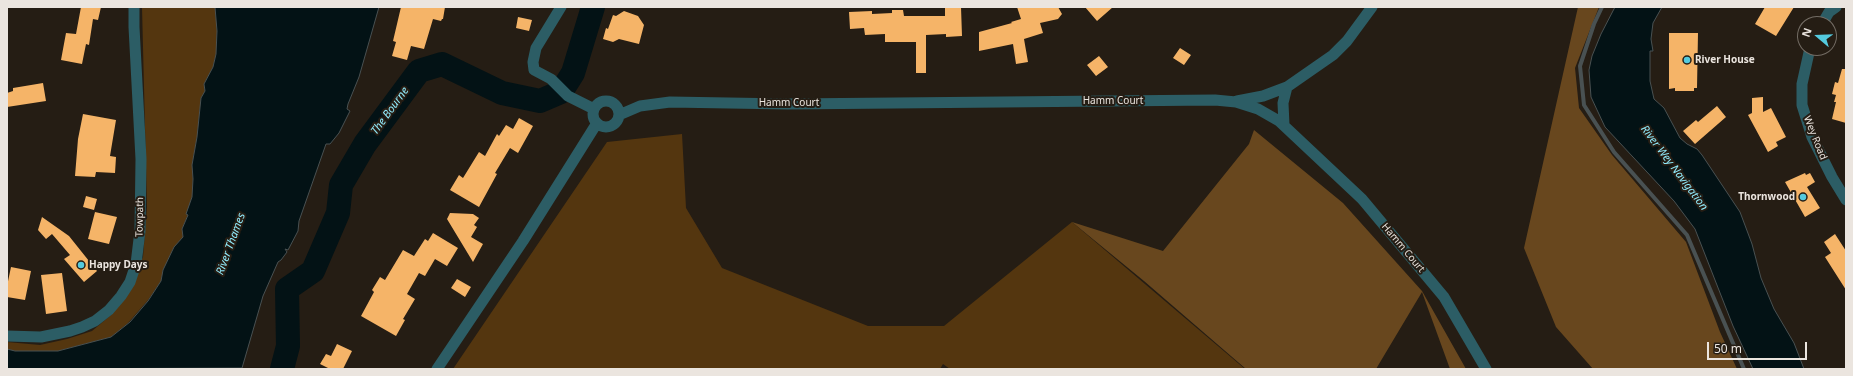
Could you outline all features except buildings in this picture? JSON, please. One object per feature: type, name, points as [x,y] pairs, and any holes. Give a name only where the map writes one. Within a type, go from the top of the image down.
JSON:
[{"type":"street","name":"Towpath","points":[[7,336],[41,337],[82,327],[95,321],[109,310],[130,282],[136,264],[140,231],[141,158],[134,7]]},
{"type":"street","points":[[561,7],[536,48],[533,62],[534,70],[551,79],[568,96],[594,109]]},
{"type":"street","points":[[1236,102],[1263,96],[1287,87],[1333,55],[1347,41],[1372,7]]},
{"type":"street","points":[[1827,16],[1829,12],[1836,7]]},
{"type":"street","name":"Wey Road","points":[[1808,56],[1802,84],[1802,105],[1812,137],[1832,177],[1846,200]]},
{"type":"street","points":[[1284,125],[1283,103],[1287,87]]},
{"type":"street","name":"Hamm Court","points":[[619,115],[640,106],[670,102],[788,104],[1215,100],[1236,102],[1258,109],[1284,125],[1362,199],[1444,297],[1486,369]]},
{"type":"street","points":[[608,101],[616,106],[619,115],[615,124],[611,126],[601,126],[597,123],[593,114],[594,109],[600,103],[608,101]]},
{"type":"street","points":[[437,369],[523,241],[597,123]]},
{"type":"shaded area","points":[[142,7],[215,7],[217,31],[216,54],[213,67],[204,84],[205,91],[201,98],[197,137],[192,165],[192,197],[188,214],[182,229],[183,237],[174,247],[163,270],[161,281],[148,300],[128,323],[111,337],[58,351],[15,351],[7,349],[7,342],[40,345],[67,339],[92,331],[111,315],[131,284],[143,257],[147,207]]},
{"type":"shaded area","points":[[1578,7],[1599,7],[1575,68],[1579,108],[1612,155],[1686,242],[1720,332],[1737,369],[1593,369],[1556,327],[1524,248]]},
{"type":"shaded area","points":[[1254,130],[1343,203],[1422,291],[1466,369],[1450,369],[1422,292],[1376,369],[1246,369],[1144,281],[1072,222],[1163,251],[1249,144]]},
{"type":"shaded area","points":[[682,134],[686,208],[722,268],[868,326],[944,326],[1072,222],[1245,369],[950,369],[943,364],[940,369],[453,369],[607,142]]},
{"type":"water","name":"River Thames","points":[[215,7],[379,7],[359,77],[348,104],[347,109],[350,111],[339,133],[330,144],[326,144],[299,221],[298,231],[288,250],[285,249],[287,252],[278,262],[263,296],[242,368],[7,369],[7,349],[15,351],[58,351],[111,337],[130,322],[148,301],[161,281],[163,270],[174,247],[183,237],[182,229],[188,215],[186,214],[192,197],[192,165],[197,137],[201,98],[205,91],[204,84],[213,67],[216,54],[217,31]]},
{"type":"water","points":[[585,7],[601,7],[596,15],[592,29],[585,40],[579,71],[572,86],[565,93],[558,85],[564,79],[571,62],[575,36],[581,14]]},
{"type":"water","name":"River Wey Navigation","points":[[1615,7],[1662,7],[1653,23],[1651,39],[1653,51],[1650,51],[1650,81],[1654,99],[1664,108],[1680,138],[1687,144],[1697,149],[1702,155],[1740,212],[1752,244],[1761,278],[1774,309],[1794,343],[1804,369],[1753,369],[1733,326],[1695,229],[1674,201],[1605,127],[1591,97],[1589,70],[1592,56],[1601,34]]},
{"type":"waterway","name":"The Bourne","points":[[282,369],[288,346],[287,289],[313,271],[338,213],[341,185],[365,144],[419,71],[442,64],[502,93],[540,101],[561,92],[573,73],[593,7]]},
{"type":"waterway","points":[[1602,7],[1594,24],[1580,66],[1584,105],[1614,152],[1687,235],[1744,369]]},
{"type":"place","name":"River House","points":[[1687,60]]},
{"type":"place","name":"Thornwood","points":[[1803,197]]},
{"type":"place","name":"Happy Days","points":[[81,265]]}]
